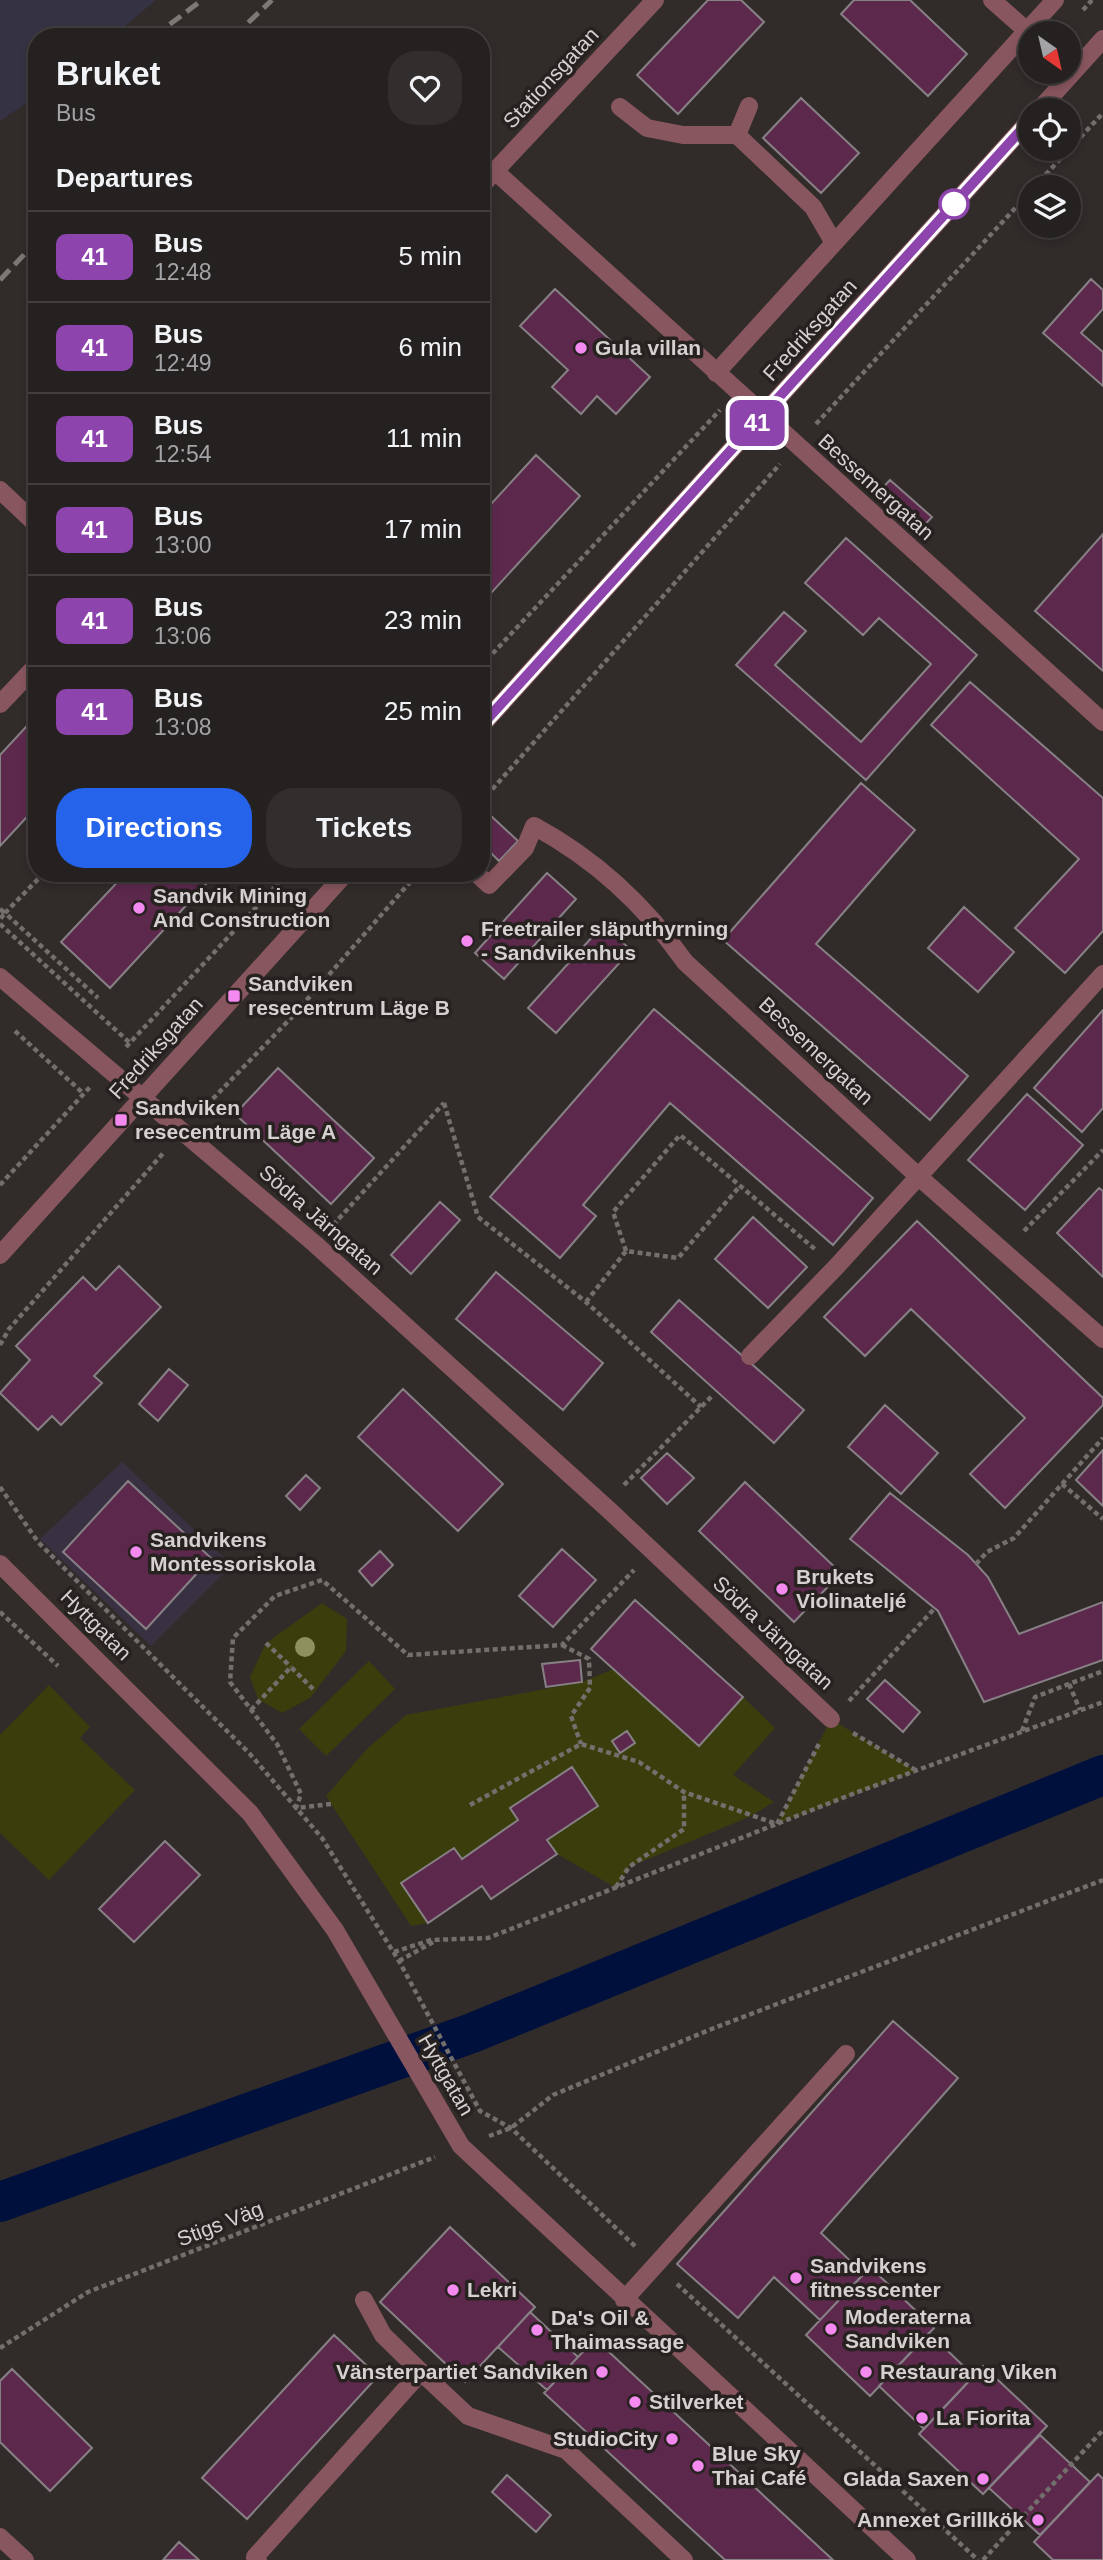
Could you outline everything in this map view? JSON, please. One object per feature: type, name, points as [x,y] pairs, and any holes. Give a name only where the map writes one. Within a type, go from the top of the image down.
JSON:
[{"type":"street","name":"Stationsgatan","points":[[490,176],[655,0]]},
{"type":"street","points":[[992,0],[1018,23]]},
{"type":"street","points":[[1036,21],[1055,0]]},
{"type":"street","points":[[1050,98],[1103,39]]},
{"type":"street","points":[[716,373],[1018,41]]},
{"type":"street","points":[[620,107],[647,128],[683,135],[737,135],[813,207],[834,243]]},
{"type":"street","points":[[737,135],[749,107]]},
{"type":"street","name":"Fredriksgatan","points":[[490,716],[1018,133]]},
{"type":"street","name":"Bessemergatan","points":[[495,171],[1103,722]]},
{"type":"street","points":[[0,490],[28,516]]},
{"type":"street","points":[[0,704],[28,674]]},
{"type":"street","name":"Bessemergatan","points":[[486,882],[489,885],[525,848],[534,826],[576,849],[658,923],[685,962],[919,1177],[1103,1339]]},
{"type":"street","name":"Fredriksgatan","points":[[0,1255],[338,882]]},
{"type":"street","points":[[750,1356],[836,1268],[1103,974]]},
{"type":"street","name":"Södra Järngatan","points":[[0,976],[315,1244],[604,1506],[831,1719]]},
{"type":"street","name":"Hyttgatan","points":[[0,1564],[250,1813],[335,1930],[461,2146],[907,2560]]},
{"type":"street","points":[[624,2300],[846,2054]]},
{"type":"street","points":[[364,2300],[383,2334],[468,2416],[566,2450],[684,2560]]},
{"type":"street","points":[[258,2560],[254,2557],[421,2372]]},
{"type":"street","points":[[0,2537],[25,2560]]},
{"type":"path","points":[[1045,175],[1103,113]]},
{"type":"path","points":[[490,792],[797,445],[1018,205]]},
{"type":"path","points":[[35,882],[0,922],[130,1042]]},
{"type":"path","points":[[0,1185],[280,882]]},
{"type":"path","points":[[0,1345],[9,1329],[182,1131],[291,1018],[410,882]]},
{"type":"path","points":[[0,909],[98,998]]},
{"type":"path","points":[[12,1028],[84,1094]]},
{"type":"path","points":[[315,1244],[444,1103],[478,1217],[586,1302],[701,1407]]},
{"type":"path","points":[[626,1251],[613,1212],[680,1135],[836,1268]]},
{"type":"path","points":[[1004,1252],[1103,1150]]},
{"type":"path","points":[[626,1251],[678,1258],[740,1186]]},
{"type":"path","points":[[586,1302],[626,1251]]},
{"type":"path","points":[[604,1506],[712,1396]]},
{"type":"path","points":[[976,1564],[987,1552],[1014,1538],[1103,1437]]},
{"type":"path","points":[[1062,1484],[1103,1519]]},
{"type":"path","points":[[0,1487],[38,1542],[250,1754],[322,1838],[394,1952],[480,2111],[511,2129],[656,2266],[981,2560],[1103,2430]]},
{"type":"path","points":[[562,1646],[652,1552]]},
{"type":"path","points":[[296,1808],[301,1794],[277,1744],[230,1682],[233,1638],[275,1597],[322,1580],[408,1654],[562,1646],[589,1659],[590,1688],[571,1716],[580,1744]]},
{"type":"path","name":"Södra Järngatan","points":[[831,1719],[934,1609]]},
{"type":"path","points":[[0,1612],[60,1668]]},
{"type":"path","points":[[266,1643],[315,1691]]},
{"type":"path","points":[[251,1710],[291,1667]]},
{"type":"path","points":[[1022,1731],[1035,1697],[1103,1671]]},
{"type":"path","points":[[1069,1684],[1080,1710]]},
{"type":"path","points":[[394,1952],[436,1940],[488,1938],[777,1824],[1103,1702]]},
{"type":"path","points":[[777,1824],[831,1719],[917,1771]]},
{"type":"path","points":[[470,1805],[580,1744],[639,1762],[684,1792],[749,1817],[777,1824]]},
{"type":"path","points":[[615,1888],[629,1867],[684,1829],[684,1792]]},
{"type":"path","points":[[296,1808],[331,1804]]},
{"type":"path","points":[[511,2129],[553,2095],[727,2023],[1103,1880]]},
{"type":"path","points":[[399,1961],[436,1940]]},
{"type":"path","name":"Stigs Väg","points":[[0,2348],[88,2292],[461,2146],[511,2129]]},
{"type":"shaded area","points":[[0,0],[156,0],[123,28],[28,28],[28,102],[0,121]]},
{"type":"shaded area","name":"Sandvikens Montessoriskola","points":[[122,1462],[232,1565],[151,1646],[40,1539]]},
{"type":"green space","points":[[322,1603],[347,1619],[346,1651],[310,1698],[282,1713],[258,1699],[250,1677],[266,1643]]},
{"type":"green space","points":[[369,1661],[395,1689],[326,1756],[299,1729]]},
{"type":"green space","points":[[614,1669],[699,1746],[743,1697],[775,1728],[733,1775],[774,1802],[749,1817],[629,1867],[616,1888],[557,1854],[491,1899],[482,1886],[428,1923],[411,1926],[326,1796],[367,1749],[406,1715],[582,1682]]},
{"type":"green space","points":[[49,1685],[90,1727],[80,1738],[135,1790],[49,1880],[0,1833],[0,1735]]},
{"type":"green space","points":[[831,1719],[917,1771],[777,1824]]},
{"type":"building","points":[[708,0],[741,0],[764,22],[678,114],[637,75]]},
{"type":"building","points":[[854,0],[910,0],[967,54],[928,96],[841,14]]},
{"type":"building","points":[[801,98],[859,153],[821,193],[763,138]]},
{"type":"building","points":[[1091,279],[1103,290],[1103,309],[1081,333],[1103,352],[1103,386],[1043,333]]},
{"type":"building","name":"Gula villan","points":[[555,289],[650,377],[616,414],[597,396],[581,414],[552,387],[568,370],[520,326]]},
{"type":"building","points":[[536,455],[580,496],[490,594],[490,505]]},
{"type":"building","points":[[890,480],[932,517],[917,533],[875,496]]},
{"type":"building","points":[[1103,534],[1103,671],[1035,611]]},
{"type":"building","points":[[846,538],[977,655],[866,780],[736,665],[784,612],[806,631],[775,665],[861,742],[931,664],[879,618],[863,635],[805,583]]},
{"type":"building","points":[[970,682],[1103,798],[1103,931],[1065,973],[1015,928],[1079,859],[931,725]]},
{"type":"building","points":[[28,725],[28,816],[0,846],[0,755]]},
{"type":"building","points":[[861,783],[915,830],[816,944],[968,1076],[930,1120],[723,940]]},
{"type":"building","points":[[490,815],[518,841],[499,861],[490,852]]},
{"type":"building","points":[[547,873],[576,899],[504,979],[475,953]]},
{"type":"building","name":"Sandvik Mining And Construction","points":[[118,882],[208,882],[110,988],[61,942]]},
{"type":"building","points":[[964,907],[1014,952],[978,992],[928,948]]},
{"type":"building","points":[[603,925],[631,950],[556,1033],[528,1008]]},
{"type":"building","points":[[654,1009],[873,1198],[833,1245],[670,1103],[583,1205],[596,1216],[560,1258],[490,1197]]},
{"type":"building","points":[[1103,1010],[1103,1108],[1082,1132],[1034,1088]]},
{"type":"building","points":[[278,1068],[374,1158],[331,1204],[235,1114]]},
{"type":"building","points":[[1027,1094],[1083,1145],[1025,1210],[968,1160]]},
{"type":"building","points":[[1099,1188],[1103,1191],[1103,1277],[1057,1233]]},
{"type":"building","points":[[440,1202],[460,1220],[411,1274],[391,1255]]},
{"type":"building","points":[[753,1217],[807,1267],[768,1308],[715,1259]]},
{"type":"building","points":[[917,1221],[1103,1398],[1103,1405],[1005,1508],[970,1474],[1025,1418],[911,1309],[865,1356],[824,1317]]},
{"type":"building","points":[[119,1266],[161,1307],[94,1376],[102,1383],[61,1425],[52,1416],[38,1430],[0,1393],[30,1360],[16,1346],[83,1277],[96,1290]]},
{"type":"building","points":[[496,1272],[603,1363],[563,1410],[456,1319]]},
{"type":"building","points":[[679,1300],[804,1410],[774,1443],[651,1332]]},
{"type":"building","points":[[169,1369],[188,1385],[158,1421],[139,1404]]},
{"type":"building","points":[[403,1389],[503,1484],[458,1531],[358,1437]]},
{"type":"building","points":[[885,1405],[938,1453],[901,1494],[848,1447]]},
{"type":"building","points":[[1103,1450],[1103,1506],[1076,1480]]},
{"type":"building","points":[[667,1453],[694,1478],[667,1504],[641,1478]]},
{"type":"building","points":[[306,1475],[320,1488],[300,1510],[286,1496]]},
{"type":"building","name":"Sandvikens Montessoriskola","points":[[128,1481],[211,1558],[146,1629],[63,1552]]},
{"type":"building","points":[[745,1482],[841,1573],[794,1622],[699,1531]]},
{"type":"building","points":[[890,1493],[968,1555],[988,1577],[1019,1634],[1103,1602],[1103,1660],[984,1702],[938,1611],[850,1539]]},
{"type":"building","points":[[562,1549],[596,1580],[553,1627],[519,1596]]},
{"type":"building","points":[[380,1551],[393,1565],[372,1586],[359,1571]]},
{"type":"building","points":[[635,1600],[743,1697],[699,1746],[591,1649]]},
{"type":"building","points":[[580,1660],[582,1682],[546,1687],[542,1664]]},
{"type":"building","points":[[885,1680],[920,1712],[903,1732],[867,1699]]},
{"type":"building","points":[[627,1731],[635,1743],[620,1753],[612,1741]]},
{"type":"building","points":[[572,1767],[598,1806],[547,1840],[557,1854],[491,1899],[482,1886],[428,1923],[401,1883],[454,1848],[462,1859],[518,1820],[510,1808]]},
{"type":"building","points":[[165,1841],[200,1875],[134,1942],[99,1909]]},
{"type":"building","points":[[893,2021],[958,2078],[821,2233],[864,2274],[820,2320],[774,2277],[738,2318],[677,2264]]},
{"type":"building","points":[[450,2227],[535,2307],[465,2382],[380,2302]]},
{"type":"building","points":[[870,2267],[934,2328],[870,2396],[806,2335]]},
{"type":"building","points":[[530,2312],[578,2357],[547,2390],[498,2347]]},
{"type":"building","points":[[929,2333],[974,2376],[924,2429],[879,2386]]},
{"type":"building","points":[[334,2335],[378,2376],[247,2519],[202,2478]]},
{"type":"building","points":[[595,2339],[833,2560],[725,2560],[544,2393]]},
{"type":"building","points":[[983,2366],[1047,2426],[983,2494],[919,2434]]},
{"type":"building","points":[[12,2369],[92,2448],[50,2491],[0,2442],[0,2381]]},
{"type":"building","points":[[1040,2435],[1090,2482],[1040,2535],[989,2488]]},
{"type":"building","points":[[1098,2474],[1103,2479],[1103,2560],[1053,2560],[1034,2542]]},
{"type":"building","points":[[507,2475],[551,2515],[536,2532],[492,2492]]},
{"type":"building","points":[[179,2542],[199,2560],[163,2560]]},
{"type":"waterway","points":[[0,2202],[472,2033],[1103,1775]]},
{"type":"railway","points":[[165,28],[202,0]]},
{"type":"railway","points":[[242,28],[272,0]]},
{"type":"railway","points":[[0,280],[28,250]]},
{"type":"bus line","name":"41","points":[[490,716],[1018,133]]},
{"type":"place","name":"Gula villan","points":[[581,348]]},
{"type":"place","name":"Sandvik Mining And Construction","points":[[139,908]]},
{"type":"place","name":"Freetrailer släputhyrning - Sandvikenhus","points":[[467,941]]},
{"type":"place","name":"Sandviken resecentrum Läge B","points":[[234,996]]},
{"type":"place","name":"Sandviken resecentrum Läge A","points":[[121,1120]]},
{"type":"place","name":"Sandvikens Montessoriskola","points":[[136,1552]]},
{"type":"place","name":"Brukets Violinateljé","points":[[782,1589]]},
{"type":"place","name":"Sandvikens fitnesscenter","points":[[796,2278]]},
{"type":"place","name":"Lekri","points":[[453,2290]]},
{"type":"place","name":"Moderaterna Sandviken","points":[[831,2329]]},
{"type":"place","name":"Da's Oil & Thaimassage","points":[[537,2330]]},
{"type":"place","name":"Vänsterpartiet Sandviken","points":[[602,2372]]},
{"type":"place","name":"Restaurang Viken","points":[[866,2372]]},
{"type":"place","name":"Stilverket","points":[[635,2402]]},
{"type":"place","name":"La Fiorita","points":[[922,2418]]},
{"type":"place","name":"StudioCity","points":[[672,2439]]},
{"type":"place","name":"Blue Sky Thai Café","points":[[698,2466]]},
{"type":"place","name":"Glada Saxen","points":[[983,2479]]},
{"type":"place","name":"Annexet Grillkök","points":[[1038,2520]]}]
